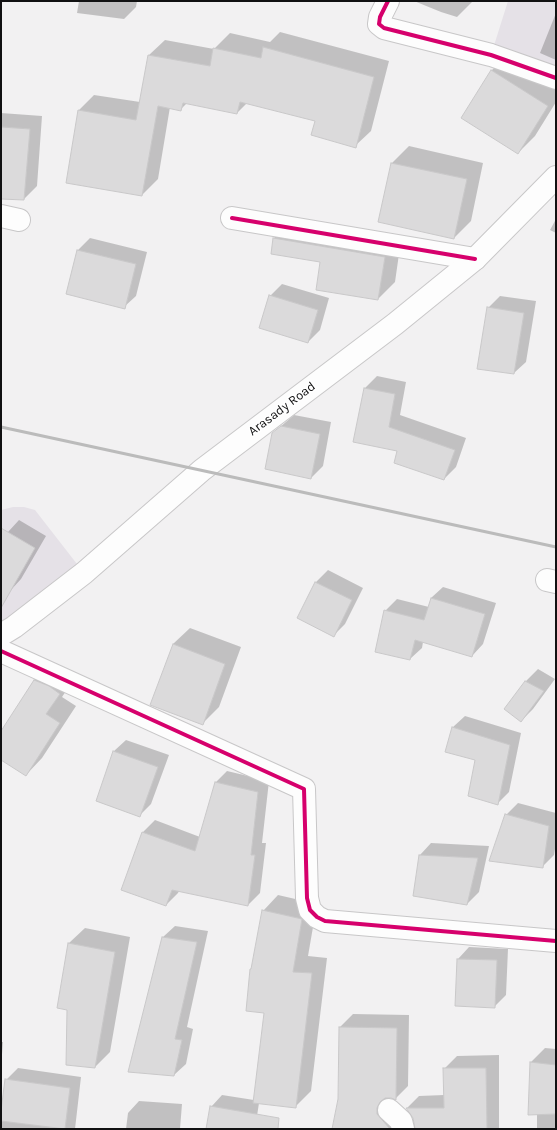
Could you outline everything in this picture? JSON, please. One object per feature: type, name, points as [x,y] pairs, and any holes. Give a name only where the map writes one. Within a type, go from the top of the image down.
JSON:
[{"type":"street","points":[[388,1],[380,17],[380,24],[384,28],[491,55],[556,78]]},
{"type":"street","name":"Arasady Road","points":[[5,628],[84,573],[202,470],[394,324],[475,259],[556,177]]},
{"type":"street","points":[[232,218],[475,259]]},
{"type":"street","points":[[1,651],[304,789],[307,898],[310,910],[317,917],[325,921],[556,941]]},
{"type":"street","points":[[389,1110],[401,1121],[403,1129]]},
{"type":"shaded area","points":[[508,1],[556,1],[556,78],[491,55]]},
{"type":"shaded area","points":[[13,507],[24,507],[35,510],[84,573],[1,635],[1,510]]},
{"type":"building","points":[[263,47],[374,77],[356,148],[311,135],[315,121],[240,102],[237,114],[183,103],[181,111],[158,106],[142,196],[66,183],[78,110],[136,120],[148,55],[210,66],[213,48],[261,58]]},
{"type":"building","points":[[491,70],[548,106],[518,154],[461,118]]},
{"type":"building","points":[[1,127],[30,129],[24,200],[1,199]]},
{"type":"building","points":[[391,163],[467,179],[454,239],[378,222]]},
{"type":"building","points":[[273,238],[385,257],[378,300],[316,290],[320,262],[271,254]]},
{"type":"building","points":[[77,250],[136,264],[125,309],[66,294]]},
{"type":"building","points":[[269,295],[318,310],[308,343],[259,328]]},
{"type":"building","points":[[487,307],[524,313],[514,374],[477,369]]},
{"type":"building","points":[[364,388],[395,394],[389,427],[455,450],[444,480],[394,463],[397,451],[353,442]]},
{"type":"building","points":[[281,426],[320,434],[311,479],[265,469],[272,433]]},
{"type":"building","points":[[1,528],[35,548],[1,608]]},
{"type":"building","points":[[315,582],[352,600],[334,637],[297,618]]},
{"type":"building","points":[[431,598],[485,614],[472,657],[415,640],[410,660],[375,652],[384,610],[424,620]]},
{"type":"building","points":[[173,644],[225,664],[203,725],[150,705]]},
{"type":"building","points":[[34,680],[49,686],[60,694],[46,714],[60,723],[26,776],[1,760],[1,731]]},
{"type":"building","points":[[525,681],[544,691],[521,722],[504,709]]},
{"type":"building","points":[[452,727],[510,745],[498,805],[468,796],[475,760],[445,752]]},
{"type":"building","points":[[113,751],[158,767],[140,817],[96,801]]},
{"type":"building","points":[[215,782],[258,792],[251,855],[255,855],[248,906],[172,890],[166,906],[121,890],[142,832],[195,851]]},
{"type":"building","points":[[505,814],[549,826],[543,868],[489,861]]},
{"type":"building","points":[[419,855],[478,858],[467,905],[413,896]]},
{"type":"building","points":[[262,910],[302,919],[293,972],[312,973],[296,1108],[253,1103],[264,1013],[246,1011],[250,969]]},
{"type":"building","points":[[162,937],[197,942],[175,1039],[182,1040],[174,1076],[128,1072]]},
{"type":"building","points":[[68,943],[115,952],[95,1068],[66,1065],[67,1010],[57,1008]]},
{"type":"building","points":[[457,959],[497,960],[495,1008],[455,1006]]},
{"type":"building","points":[[339,1027],[397,1028],[396,1100],[385,1098],[380,1102],[377,1108],[377,1114],[390,1129],[332,1129],[338,1099]]},
{"type":"building","points":[[530,1062],[556,1065],[556,1114],[528,1115]]},
{"type":"building","points":[[443,1068],[486,1068],[487,1129],[415,1129],[413,1118],[406,1108],[444,1108]]},
{"type":"building","points":[[5,1079],[70,1088],[65,1129],[1,1121]]},
{"type":"building","points":[[210,1106],[279,1118],[278,1129],[206,1129]]},
{"type":"railway","points":[[1,427],[556,547]]},
{"type":"cycle path","points":[[388,1],[380,17],[379,24],[384,28],[491,55],[556,78]]},
{"type":"cycle path","points":[[232,218],[475,259]]},
{"type":"cycle path","points":[[1,651],[304,789],[307,898],[310,910],[317,917],[325,921],[556,941]]}]
